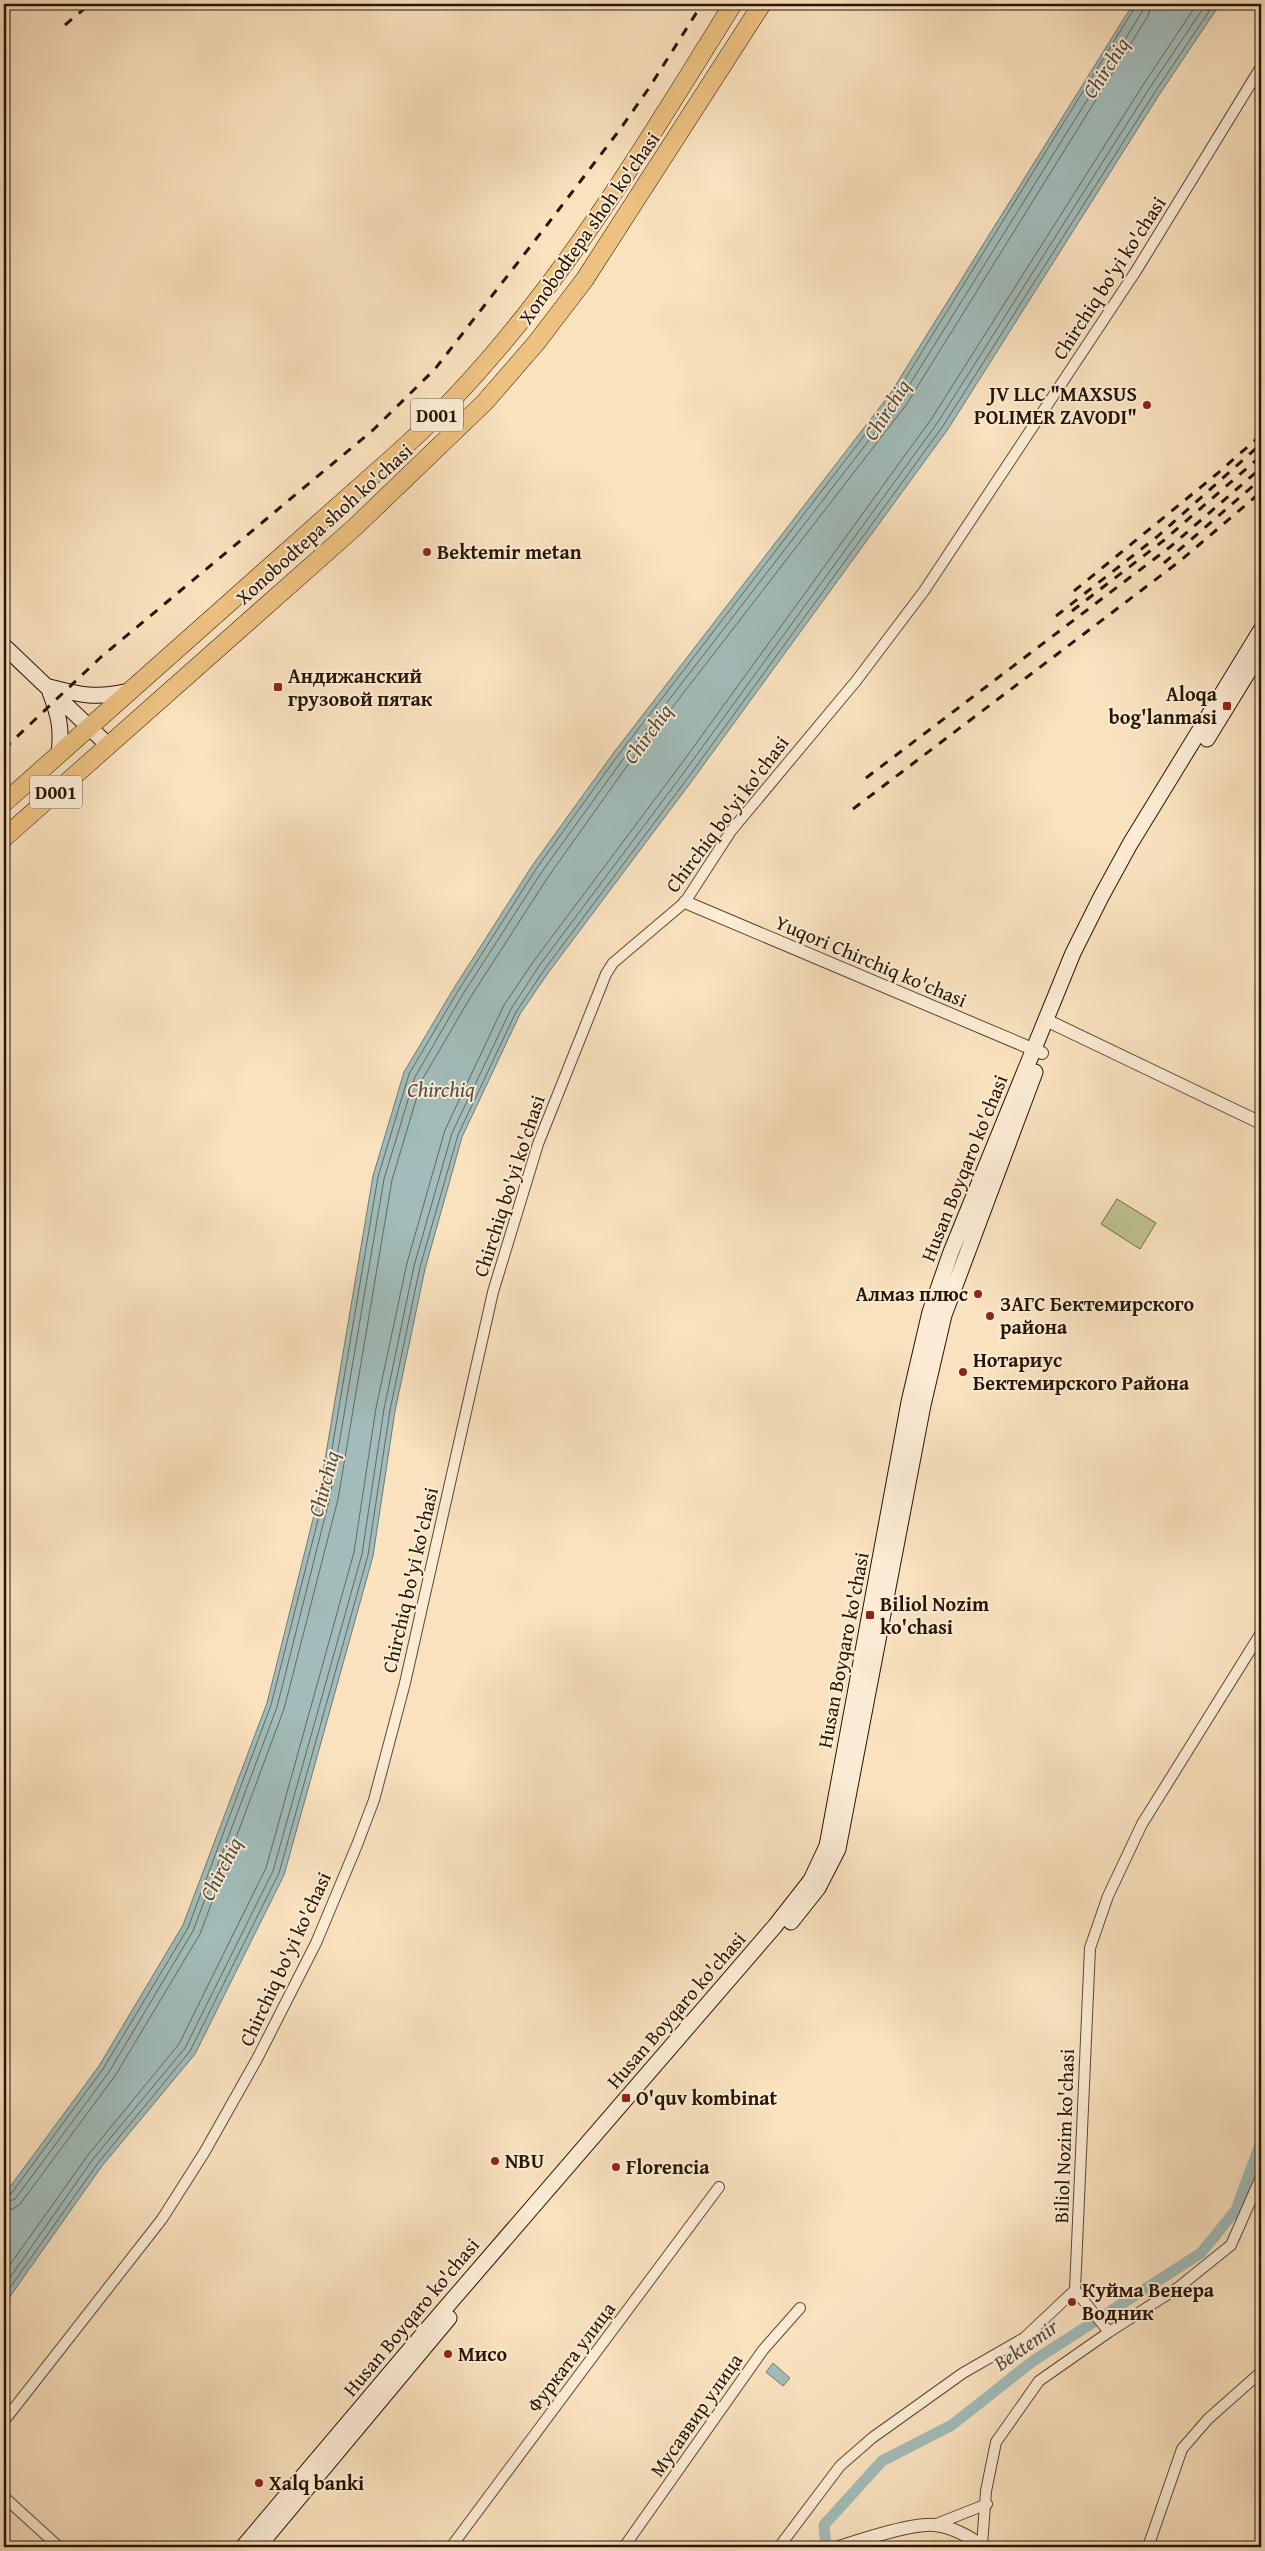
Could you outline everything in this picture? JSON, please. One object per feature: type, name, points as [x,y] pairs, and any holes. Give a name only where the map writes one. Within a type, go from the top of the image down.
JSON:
[{"type":"highway","name":"Xonobodtepa shoh ko'chasi","points":[[4,802],[407,445],[470,380],[526,315],[567,260],[611,196],[733,4]]},
{"type":"highway","name":"Xonobodtepa shoh ko'chasi","points":[[4,838],[355,526],[485,402],[543,334],[585,279],[762,4]]},
{"type":"main road","name":"Husan Boyqaro ko'chasi","points":[[258,2547],[439,2331],[810,1900],[826,1876],[838,1848],[916,1404],[930,1312],[950,1252],[1050,1022],[1135,847],[1261,630]]},
{"type":"main road","points":[[4,646],[109,746]]},
{"type":"main road","name":"Husan Boyqaro ko'chasi","points":[[1135,847],[1261,650]]},
{"type":"main road","points":[[48,686],[87,696],[100,697],[129,691]]},
{"type":"main road","points":[[48,686],[59,716],[61,730],[58,754]]},
{"type":"main road","name":"Husan Boyqaro ko'chasi","points":[[243,2547],[428,2326],[775,1926],[817,1870],[827,1846],[916,1404]]},
{"type":"street","name":"Chirchiq bo'yi ko'chasi","points":[[4,2421],[162,2219],[230,2108],[316,1943],[374,1800],[405,1683],[493,1292],[538,1144],[606,974],[613,963],[685,902],[731,831],[856,681],[924,591],[1136,271],[1261,67]]},
{"type":"street","name":"Yuqori Chirchiq ko'chasi","points":[[685,902],[1038,1052]]},
{"type":"street","points":[[1050,1022],[1261,1123]]},
{"type":"street","name":"Biliol Nozim ko'chasi","points":[[1075,2290],[1090,1948],[1108,1896],[1142,1824],[1261,1633]]},
{"type":"street","points":[[934,2525],[966,2536],[983,2547],[987,2504],[986,2490],[996,2442],[1039,2381],[1109,2332],[1179,2287],[1231,2245],[1261,2177]]},
{"type":"street","name":"Фурката улица","points":[[451,2547],[718,2187]]},
{"type":"street","points":[[779,2547],[840,2466],[872,2438],[963,2373],[1024,2338],[1075,2290],[1109,2332]]},
{"type":"street","name":"Мусаввир улица","points":[[624,2547],[763,2350],[800,2308]]},
{"type":"street","points":[[1148,2547],[1182,2450],[1214,2413],[1261,2372]]},
{"type":"street","points":[[4,2497],[59,2547]]},
{"type":"street","points":[[843,2546],[882,2534],[934,2525],[987,2504]]},
{"type":"green space","points":[[1117,1199],[1156,1223],[1140,1249],[1101,1224]]},
{"type":"green space","points":[[930,2542],[947,2547],[900,2546]]},
{"type":"water","name":"Chirchiq","points":[[1133,4],[1220,4],[1159,95],[948,429],[694,778],[548,973],[520,1014],[462,1137],[425,1269],[395,1411],[373,1556],[284,1875],[195,2054],[102,2166],[4,2305],[4,2195],[99,2066],[183,1925],[267,1703],[319,1495],[373,1176],[404,1072],[454,988],[532,866],[612,755],[890,394]]},
{"type":"water","points":[[773,2363],[790,2378],[783,2386],[766,2372]]},
{"type":"waterway","name":"Bektemir","points":[[826,2547],[824,2525],[882,2461],[952,2425],[1033,2361],[1201,2253],[1236,2210],[1261,2142]]},
{"type":"railway","points":[[65,25],[90,4]]},
{"type":"railway","points":[[4,749],[101,657],[373,430],[435,369],[621,128],[649,88],[702,4]]},
{"type":"railway","points":[[1074,591],[1218,473],[1261,435]]},
{"type":"railway","points":[[1056,616],[1158,536],[1261,444]]},
{"type":"railway","points":[[1072,611],[1163,541],[1261,456]]},
{"type":"railway","points":[[866,778],[1170,547],[1261,468]]},
{"type":"railway","points":[[1164,563],[1261,479]]},
{"type":"railway","points":[[853,809],[1180,561],[1261,492]]},
{"type":"place","name":"JV LLC \"MAXSUS POLIMER ZAVODI\"","points":[[1147,405]]},
{"type":"place","name":"Bektemir metan","points":[[427,552]]},
{"type":"place","name":"Андижанский грузовой пятак","points":[[278,687]]},
{"type":"place","name":"Aloqa bog'lanmasi","points":[[1227,706]]},
{"type":"place","name":"Алмаз плюс","points":[[978,1294]]},
{"type":"place","name":"ЗАГС Бектемирского района","points":[[990,1316]]},
{"type":"place","name":"Нотариус Бектемирского Района","points":[[963,1372]]},
{"type":"place","name":"Biliol Nozim ko'chasi","points":[[870,1615]]},
{"type":"place","name":"O'quv kombinat","points":[[626,2098]]},
{"type":"place","name":"NBU","points":[[495,2161]]},
{"type":"place","name":"Florencia","points":[[616,2167]]},
{"type":"place","name":"Куйма Венера Водник","points":[[1072,2302]]},
{"type":"place","name":"Мисо","points":[[448,2354]]},
{"type":"place","name":"Xalq banki","points":[[259,2483]]}]
